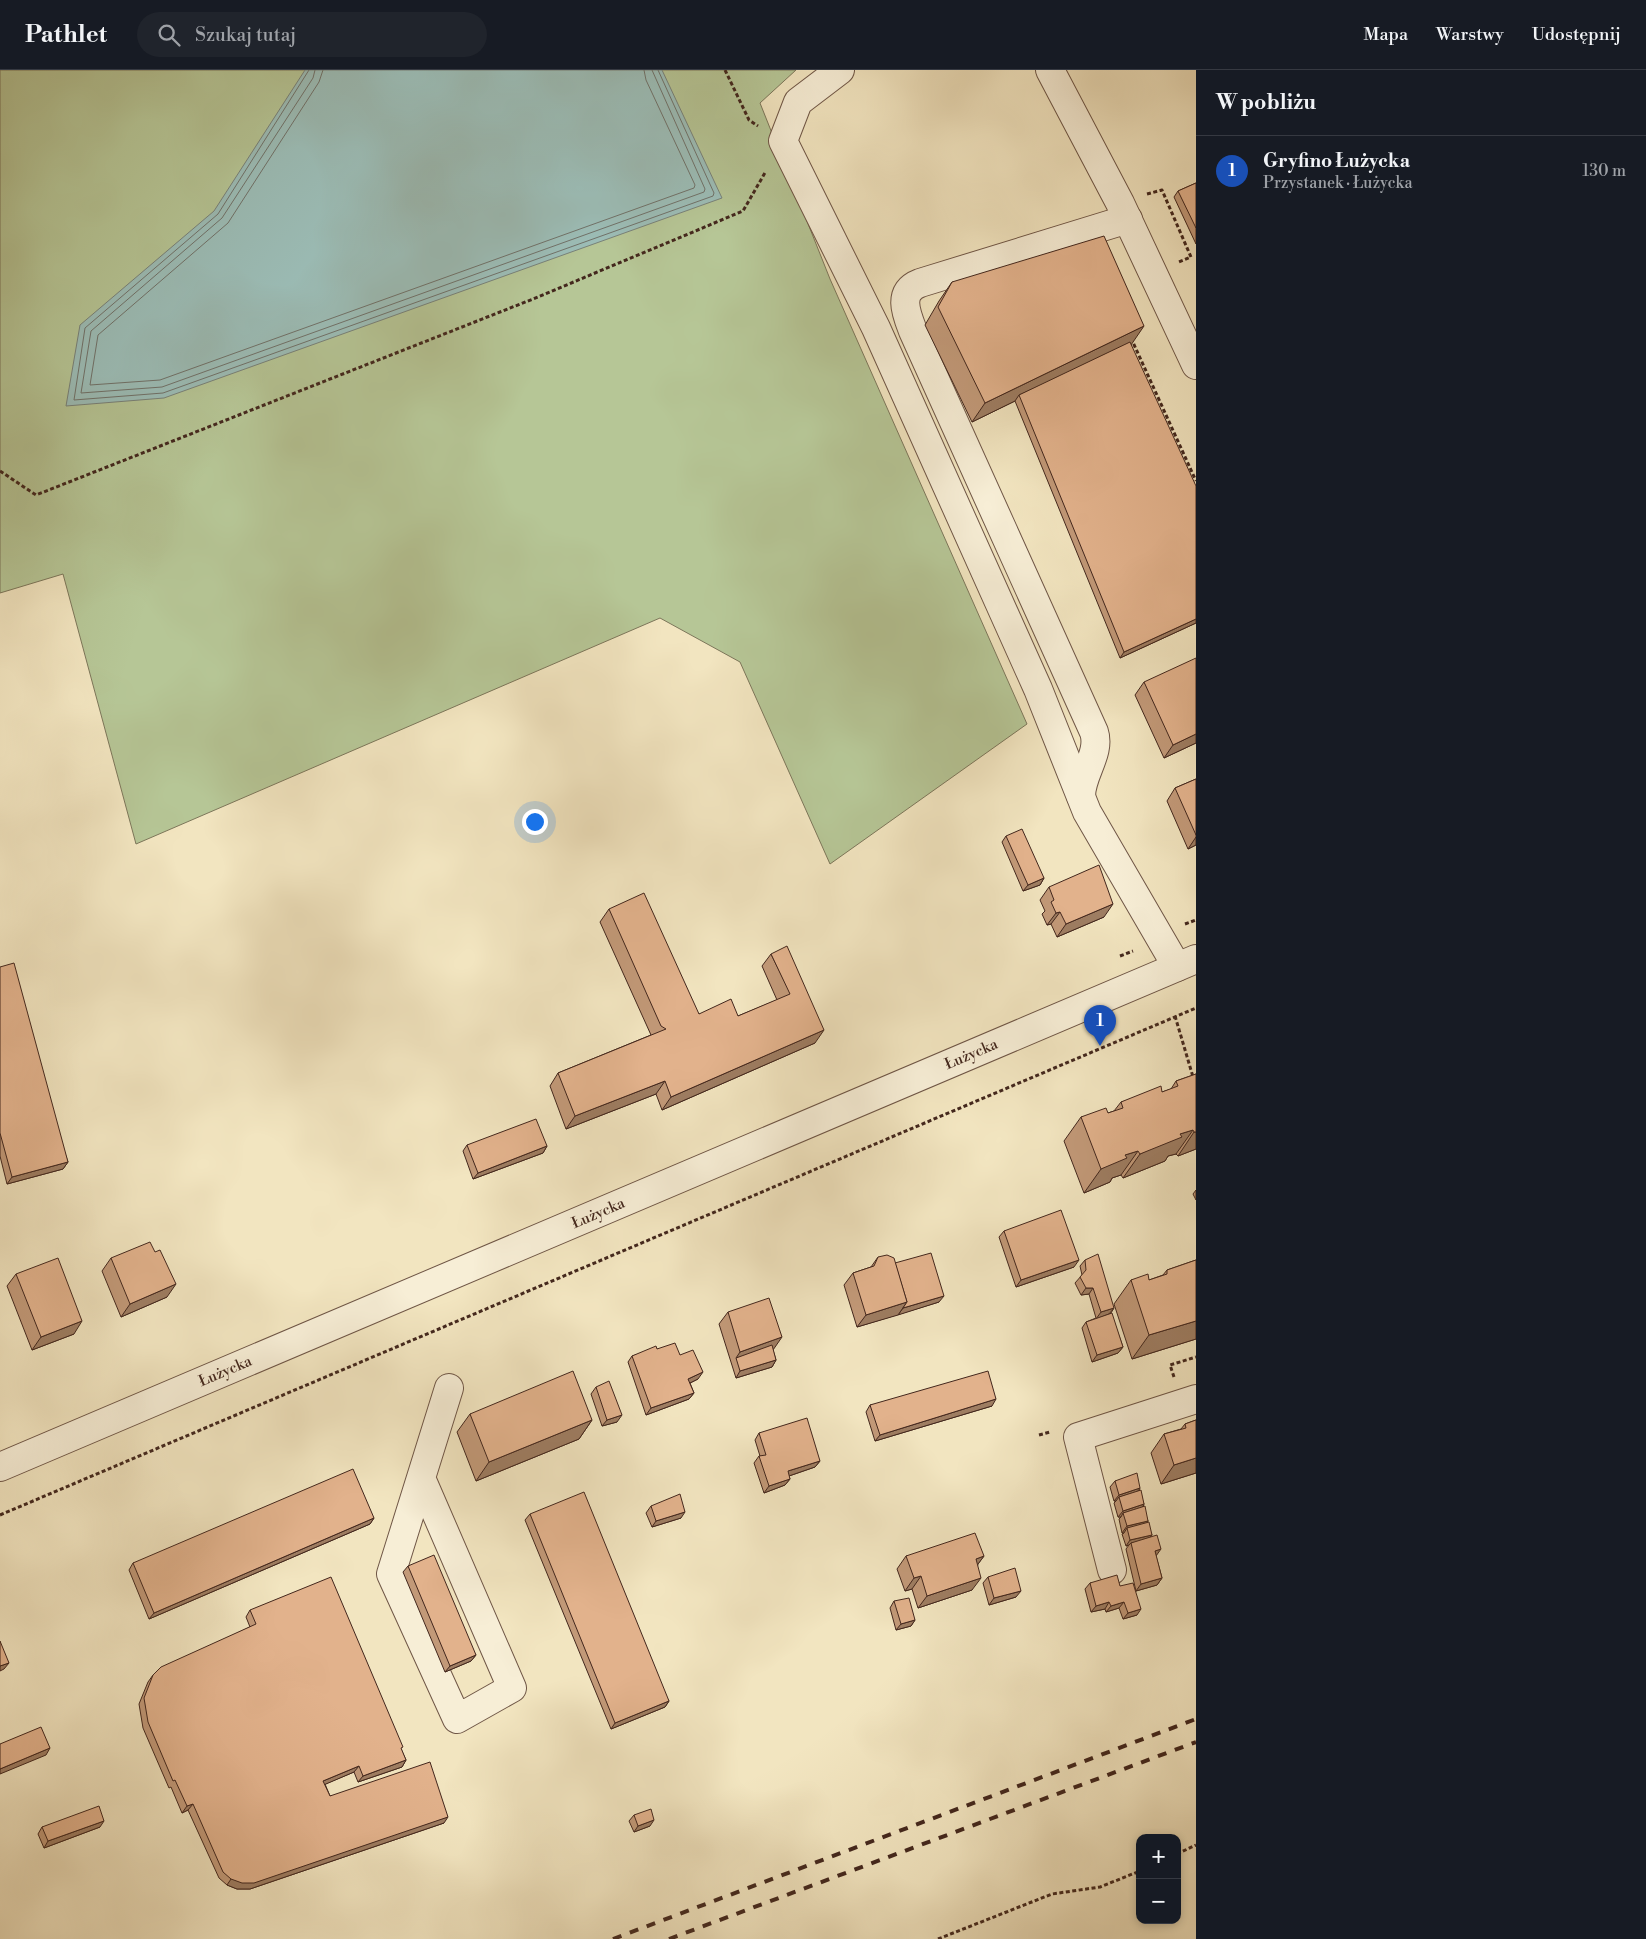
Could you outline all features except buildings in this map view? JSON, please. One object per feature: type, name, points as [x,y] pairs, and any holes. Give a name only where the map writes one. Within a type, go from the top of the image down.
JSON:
[{"type":"street","points":[[840,70],[798,102],[783,141],[876,328],[1038,689],[1087,812],[1186,962]]},
{"type":"street","points":[[1050,70],[1128,219],[1196,365]]},
{"type":"street","points":[[1081,796],[1082,785],[1096,740],[1094,732],[913,331],[906,312],[905,297],[912,286],[920,283],[1128,219]]},
{"type":"street","name":"Łużycka","points":[[0,1467],[1186,962]]},
{"type":"street","points":[[421,1478],[512,1688],[457,1719],[391,1574],[449,1388]]},
{"type":"street","points":[[1112,1570],[1078,1437],[1196,1399]]},
{"type":"path","points":[[0,471],[36,495],[534,299],[743,211],[783,141],[749,120],[725,70]]},
{"type":"path","points":[[1192,257],[1196,254]]},
{"type":"path","points":[[1127,329],[1196,481]]},
{"type":"path","points":[[0,1515],[1196,1008]]},
{"type":"path","points":[[1175,1016],[1196,1087]]},
{"type":"path","points":[[1181,1852],[1196,1845]]},
{"type":"path","points":[[938,1939],[1052,1894],[1100,1887],[1136,1873]]},
{"type":"green space","points":[[0,70],[796,70],[760,103],[830,279],[1027,724],[830,864],[740,662],[660,618],[136,844],[63,574],[0,593]]},
{"type":"water","points":[[305,70],[662,70],[722,198],[164,398],[66,406],[80,325],[214,211]]},
{"type":"railway","points":[[613,1939],[1196,1719]]},
{"type":"railway","points":[[669,1939],[1196,1742]]},
{"type":"place","name":"Gryfino Łużycka","points":[[1100,1046]]}]
